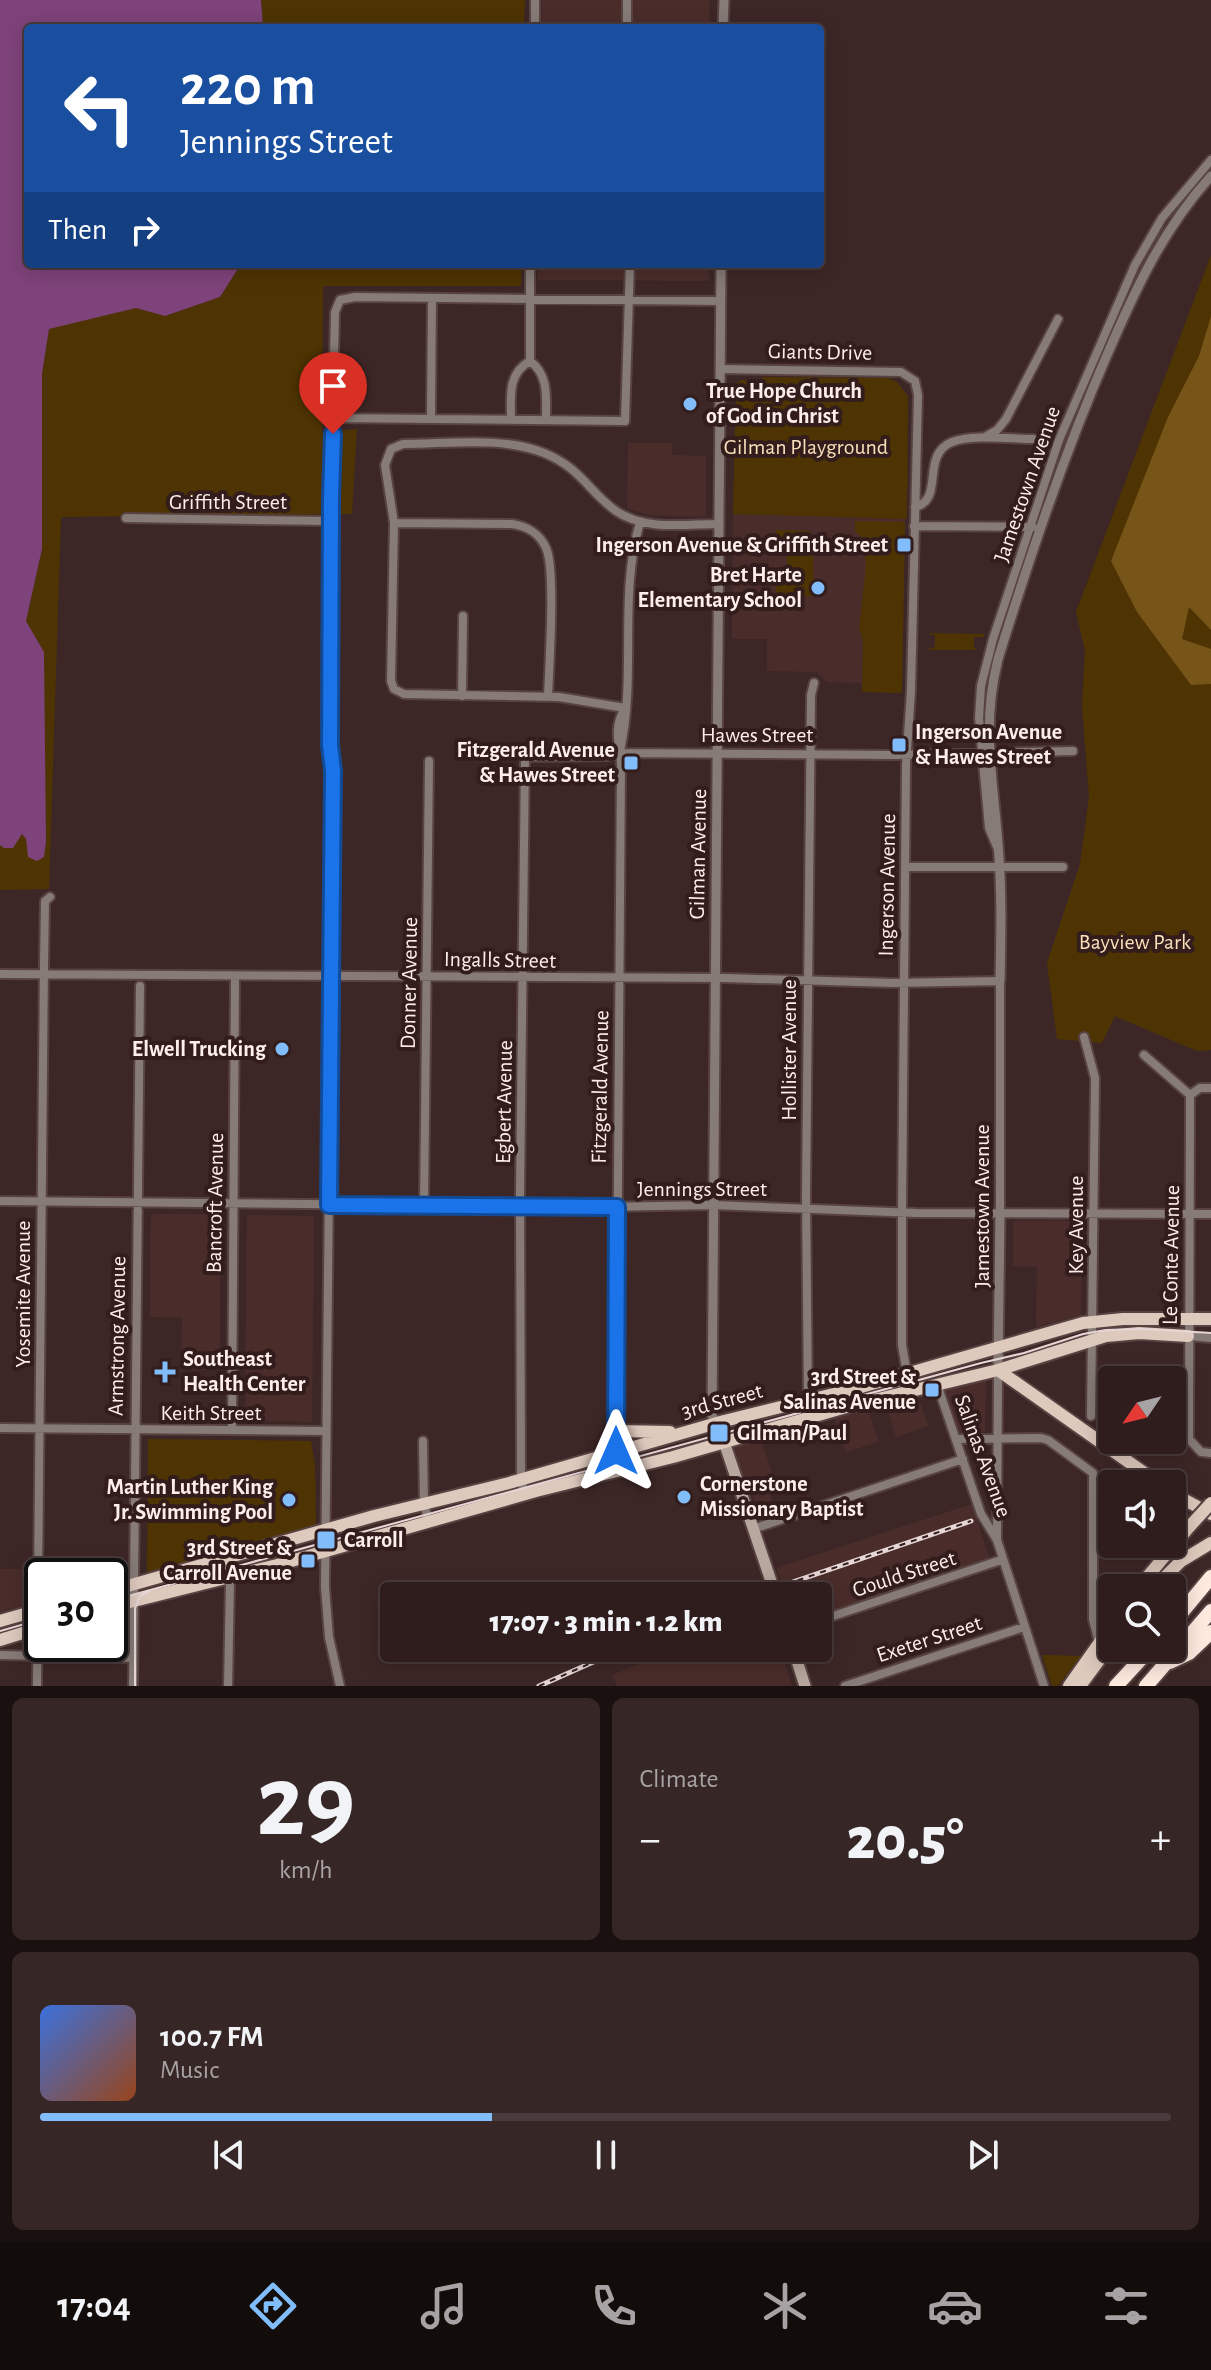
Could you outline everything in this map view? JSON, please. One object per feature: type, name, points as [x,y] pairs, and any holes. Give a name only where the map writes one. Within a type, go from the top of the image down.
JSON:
[{"type":"highway","points":[[1186,1607],[1211,1577]]},
{"type":"highway","points":[[1146,1686],[1211,1611]]},
{"type":"highway","points":[[1163,1666],[1189,1653],[1211,1632]]},
{"type":"highway","points":[[1116,1686],[1138,1662]]},
{"type":"main road","name":"3rd Street","points":[[128,1586],[225,1557],[1094,1322],[1211,1319]]},
{"type":"main road","name":"3rd Street","points":[[128,1602],[325,1552],[525,1494],[998,1370],[1094,1339],[1139,1333],[1188,1336]]},
{"type":"main road","points":[[998,1370],[1141,1470]]},
{"type":"main road","points":[[616,1431],[685,1432]]},
{"type":"main road","points":[[724,1442],[771,1582]]},
{"type":"main road","points":[[1186,1501],[1211,1514]]},
{"type":"main road","points":[[1150,1574],[1211,1503]]},
{"type":"main road","points":[[1168,1574],[1181,1561],[1211,1543]]},
{"type":"main road","points":[[0,1621],[24,1614]]},
{"type":"main road","points":[[0,1640],[24,1633]]},
{"type":"main road","points":[[1069,1686],[1098,1652]]},
{"type":"main road","points":[[1080,1686],[1098,1656]]},
{"type":"main road","points":[[797,1662],[805,1686]]},
{"type":"street","points":[[535,0],[535,24]]},
{"type":"street","points":[[627,0],[627,24]]},
{"type":"street","points":[[723,24],[724,0]]},
{"type":"street","name":"Jamestown Avenue","points":[[1001,1560],[997,1540],[1000,868],[985,753],[995,673],[1059,440],[1156,228],[1177,197],[1211,160]]},
{"type":"street","name":"Jamestown Avenue","points":[[1036,527],[1118,316],[1163,238],[1211,176]]},
{"type":"street","points":[[530,268],[530,361],[542,374],[546,386],[546,419]]},
{"type":"street","points":[[334,418],[625,421],[630,268]]},
{"type":"street","name":"Gilman Avenue","points":[[721,268],[712,1415],[724,1442]]},
{"type":"street","points":[[431,417],[432,298]]},
{"type":"street","points":[[340,1686],[325,1604],[333,771],[330,745],[330,521],[337,305],[344,299],[432,298],[721,301]]},
{"type":"street","points":[[976,439],[992,434],[1002,425],[1058,319]]},
{"type":"street","points":[[511,420],[511,384],[516,372],[530,361]]},
{"type":"street","name":"Giants Drive","points":[[721,369],[897,371],[915,381]]},
{"type":"street","name":"Ingerson Avenue","points":[[910,1391],[902,1345],[902,1211],[907,755],[912,679],[918,395],[915,381]]},
{"type":"street","points":[[915,507],[923,505],[929,496],[933,463],[941,450],[953,441],[1033,439]]},
{"type":"street","points":[[1059,440],[1069,445]]},
{"type":"street","points":[[625,708],[548,697],[404,694],[393,685],[394,523],[385,465],[391,449],[403,444],[496,444],[534,449],[571,467],[616,511],[640,522],[719,524]]},
{"type":"street","name":"Griffith Street","points":[[126,518],[330,521]]},
{"type":"street","name":"Fitzgerald Avenue","points":[[621,1469],[616,1451],[620,753],[628,697],[631,555],[640,522]]},
{"type":"street","points":[[394,523],[512,524],[528,528],[541,539],[550,561],[548,697]]},
{"type":"street","points":[[914,526],[1036,527]]},
{"type":"street","points":[[462,696],[463,616]]},
{"type":"street","name":"Hollister Avenue","points":[[811,1418],[808,1399],[808,979],[811,695],[814,683]]},
{"type":"street","name":"Hawes Street","points":[[525,757],[608,756],[620,753],[907,755],[1073,751]]},
{"type":"street","name":"Egbert Avenue","points":[[525,757],[521,1205],[521,1479],[525,1494]]},
{"type":"street","name":"Donner Avenue","points":[[424,1205],[429,761]]},
{"type":"street","points":[[905,867],[1063,867]]},
{"type":"street","name":"Yosemite Avenue","points":[[40,1558],[41,1201],[48,899]]},
{"type":"street","name":"Ingalls Street","points":[[0,974],[715,978],[904,983],[1000,981]]},
{"type":"street","name":"Bancroft Avenue","points":[[232,1430],[235,976]]},
{"type":"street","name":"Armstrong Avenue","points":[[133,1686],[140,986]]},
{"type":"street","name":"Key Avenue","points":[[1084,1037],[1095,1078],[1091,1416]]},
{"type":"street","points":[[1144,1055],[1190,1095],[1200,1088],[1211,1088]]},
{"type":"street","name":"Le Conte Avenue","points":[[1189,1439],[1190,1095]]},
{"type":"street","name":"Jennings Street","points":[[0,1201],[617,1207],[713,1205],[1000,1213],[1211,1214]]},
{"type":"street","points":[[1188,1336],[1211,1338]]},
{"type":"street","name":"Salinas Avenue","points":[[937,1384],[981,1514],[997,1540]]},
{"type":"street","name":"Keith Street","points":[[0,1428],[325,1431]]},
{"type":"street","points":[[956,1439],[1048,1440],[1089,1469],[1095,1478],[1093,1619],[1098,1629]]},
{"type":"street","points":[[1189,1439],[1201,1452],[1211,1453]]},
{"type":"street","points":[[423,1441],[424,1504],[429,1523]]},
{"type":"street","points":[[753,1529],[963,1459]]},
{"type":"street","points":[[225,1557],[229,1575],[228,1686]]},
{"type":"street","points":[[1001,1560],[1044,1686]]},
{"type":"street","name":"Gould Street","points":[[832,1616],[1001,1560]]},
{"type":"street","name":"Exeter Street","points":[[845,1686],[1024,1627]]},
{"type":"street","points":[[0,1655],[24,1655]]},
{"type":"street","points":[[128,1658],[133,1658]]},
{"type":"street","name":"Yosemite Avenue","points":[[37,1662],[37,1686]]},
{"type":"shaded area","points":[[0,0],[261,0],[263,24],[24,24],[24,268],[238,268],[220,297],[165,316],[136,308],[49,329],[42,374],[42,549],[26,621],[44,652],[44,857],[37,861],[28,857],[26,839],[22,834],[13,848],[0,845]]},
{"type":"shaded area","points":[[542,0],[709,0],[709,24],[541,24]]},
{"type":"shaded area","points":[[538,268],[709,268],[709,281],[538,280]]},
{"type":"shaded area","points":[[1211,316],[1211,630],[1189,607],[1182,639],[1211,649],[1211,684],[1191,685],[1137,612],[1111,561],[1168,417],[1199,356]]},
{"type":"shaded area","points":[[628,443],[672,443],[672,455],[706,456],[706,517],[649,515],[627,508]]},
{"type":"shaded area","name":"Bret Harte Elementary School","points":[[733,514],[905,519],[902,693],[862,692],[861,683],[827,682],[817,672],[767,671],[767,639],[732,639]]},
{"type":"shaded area","points":[[151,1214],[220,1214],[220,1370],[181,1370],[182,1318],[150,1317]]},
{"type":"shaded area","points":[[247,1215],[314,1216],[312,1422],[245,1421]]},
{"type":"shaded area","points":[[1013,1221],[1082,1221],[1081,1315],[1036,1327],[1037,1267],[1013,1266]]},
{"type":"shaded area","points":[[986,1380],[985,1432],[960,1434],[945,1389]]},
{"type":"shaded area","points":[[917,1393],[928,1426],[896,1437],[885,1402]]},
{"type":"shaded area","points":[[867,1407],[879,1442],[846,1452],[834,1416]]},
{"type":"shaded area","points":[[760,1436],[773,1476],[765,1479],[776,1511],[759,1516],[732,1446]]},
{"type":"shaded area","points":[[972,1504],[990,1560],[832,1612],[832,1582],[781,1582],[776,1568]]},
{"type":"shaded area","points":[[0,1569],[24,1569],[24,1605],[0,1612]]},
{"type":"shaded area","points":[[643,1662],[784,1662],[792,1686],[617,1686],[612,1675]]},
{"type":"green space","points":[[261,0],[525,0],[524,24],[263,24]]},
{"type":"green space","name":"Bayview Park","points":[[1211,255],[1211,1050],[1197,1051],[1115,1016],[1102,1043],[1057,1039],[1047,963],[1080,864],[1089,797],[1082,706],[1085,651],[1076,612]]},
{"type":"green space","points":[[238,268],[521,268],[521,286],[323,286],[322,432],[357,429],[352,514],[61,517],[49,889],[0,890],[0,827],[14,836],[40,834],[44,653],[26,621],[42,549],[42,374],[49,328],[136,308],[165,316],[220,297]]},
{"type":"green space","name":"Gilman Playground","points":[[762,377],[888,378],[897,382],[908,396],[907,519],[733,514],[736,384],[741,380],[762,381]]},
{"type":"green space","points":[[855,521],[905,522],[902,693],[862,692],[863,640],[859,629],[866,566],[863,538],[855,531]]},
{"type":"green space","points":[[776,530],[810,531],[810,545],[775,544]]},
{"type":"green space","points":[[787,551],[813,551],[814,596],[788,597],[776,593],[774,572],[787,569]]},
{"type":"green space","points":[[926,633],[984,634],[984,637],[974,637],[977,650],[925,650],[935,647],[935,635]]},
{"type":"green space","points":[[148,1439],[311,1441],[315,1465],[316,1526],[147,1573]]},
{"type":"green space","points":[[1042,1655],[1081,1656],[1058,1686],[1052,1686]]},
{"type":"tram line","points":[[128,1596],[1024,1353],[1083,1334],[1143,1329],[1211,1333]]},
{"type":"tram line","points":[[135,1686],[135,1608],[140,1596],[150,1591]]},
{"type":"tram line","points":[[0,1631],[24,1624]]},
{"type":"railway","points":[[793,1582],[971,1521]]},
{"type":"railway","points":[[539,1686],[593,1662]]},
{"type":"place","name":"True Hope Church of God in Christ","points":[[690,404]]},
{"type":"place","name":"Ingerson Avenue & Griffith Street","points":[[904,545]]},
{"type":"place","name":"Bret Harte Elementary School","points":[[818,588]]},
{"type":"place","name":"Ingerson Avenue & Hawes Street","points":[[899,745]]},
{"type":"place","name":"Fitzgerald Avenue & Hawes Street","points":[[631,763]]},
{"type":"place","name":"Elwell Trucking","points":[[282,1049]]},
{"type":"place","name":"Southeast Health Center","points":[[165,1372]]},
{"type":"place","name":"3rd Street & Salinas Avenue","points":[[932,1390]]},
{"type":"place","name":"Gilman/Paul","points":[[719,1433]]},
{"type":"place","name":"Cornerstone Missionary Baptist","points":[[684,1497]]},
{"type":"place","name":"Martin Luther King Jr. Swimming Pool","points":[[289,1500]]},
{"type":"place","name":"Carroll","points":[[326,1540]]},
{"type":"place","name":"3rd Street & Carroll Avenue","points":[[308,1561]]},
{"type":"route","points":[[333,434],[330,521],[330,745],[333,771],[329,1205],[617,1207],[616,1451]]}]
